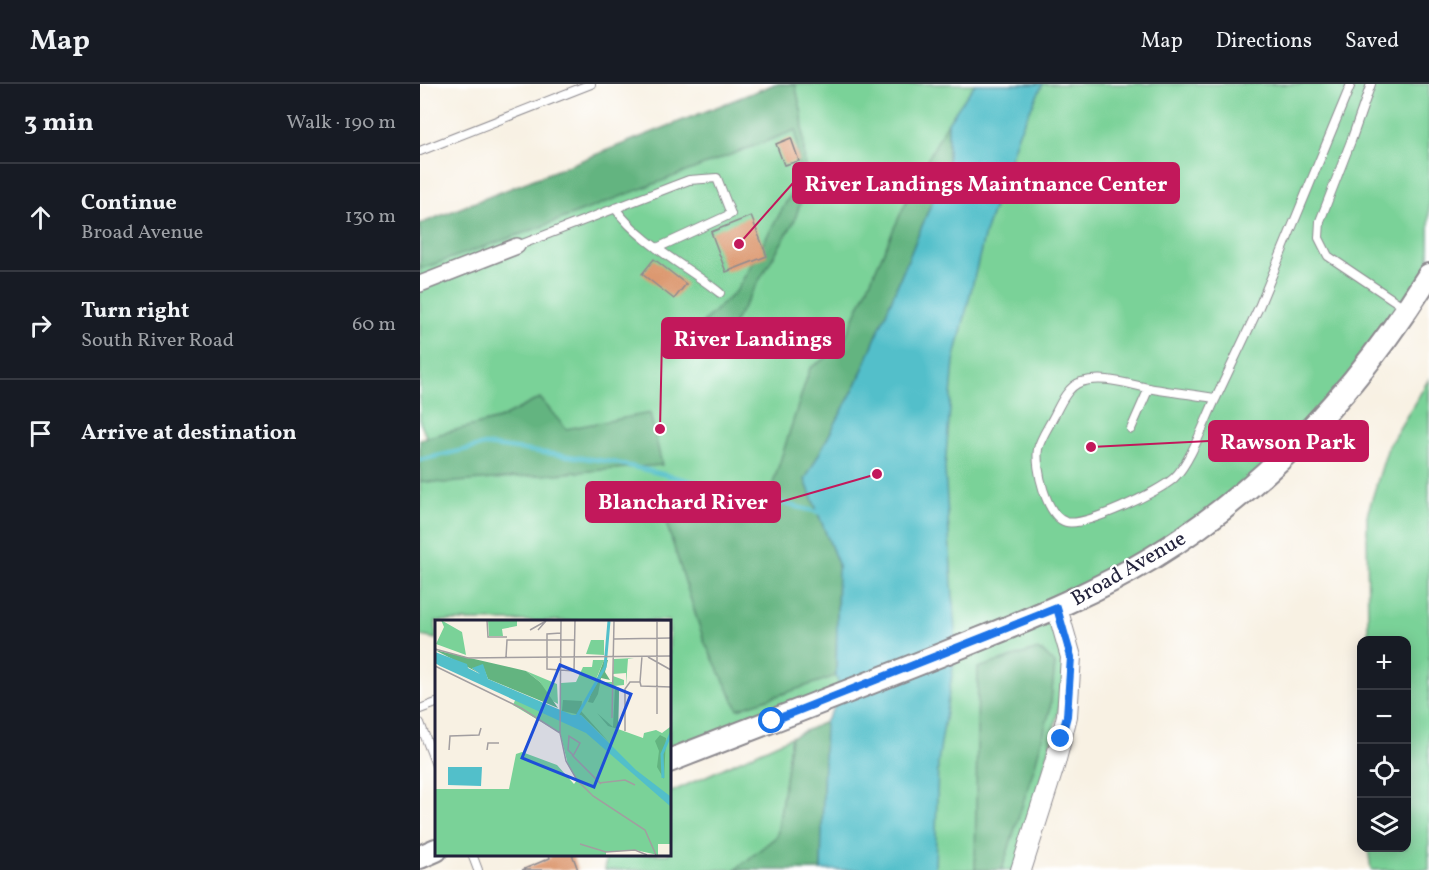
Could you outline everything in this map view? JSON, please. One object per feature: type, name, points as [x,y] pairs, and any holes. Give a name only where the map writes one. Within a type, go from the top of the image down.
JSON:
[{"type":"main road","name":"Broad Avenue","points":[[670,761],[1057,608],[1154,556],[1222,509],[1259,478],[1327,412],[1358,376],[1429,275]]},
{"type":"main road","points":[[420,857],[435,850]]},
{"type":"street","points":[[420,284],[517,246]]},
{"type":"street","points":[[1021,870],[1067,716],[1071,657],[1057,608]]},
{"type":"lane","points":[[420,151],[591,84]]},
{"type":"lane","points":[[1216,398],[1104,379],[1090,379],[1077,383],[1064,397],[1038,448],[1041,481],[1052,512],[1063,521],[1073,523],[1088,520],[1135,501],[1173,479],[1183,467],[1216,398],[1259,307],[1351,84]]},
{"type":"lane","points":[[1371,84],[1320,220],[1319,238],[1328,256],[1407,309]]},
{"type":"lane","points":[[517,246],[689,180],[717,178],[731,214],[657,248]]},
{"type":"lane","points":[[615,208],[625,221],[657,248],[720,293]]},
{"type":"lane","points":[[1131,429],[1149,388]]},
{"type":"lane","points":[[420,709],[435,703]]},
{"type":"lane","points":[[420,723],[435,762]]},
{"type":"lane","points":[[472,855],[478,870]]},
{"type":"green space","points":[[775,84],[1429,84],[1429,274],[1327,412],[1223,509],[1057,608],[1071,657],[1021,870],[875,870],[876,681],[670,761],[670,620],[435,620],[435,639],[420,636],[420,481],[445,482],[420,422],[420,224]]},
{"type":"green space","points":[[775,84],[795,84],[802,114],[806,186],[794,222],[725,338],[703,322],[737,290],[799,179],[796,130],[538,228],[420,269],[420,224]]},
{"type":"green space","points":[[948,122],[948,163],[857,383],[805,480],[838,564],[836,676],[738,709],[704,641],[666,522],[769,496],[810,368],[840,349],[913,186]]},
{"type":"green space","points":[[1429,379],[1429,870],[1371,870],[1369,852],[1411,852],[1411,636],[1368,636],[1367,515],[1388,447]]},
{"type":"green space","points":[[540,398],[566,429],[650,413],[662,465],[445,483],[420,481],[420,439],[499,419]]},
{"type":"green space","points":[[1035,650],[1043,652],[1055,664],[1050,710],[1035,765],[1002,870],[975,870],[978,668]]},
{"type":"green space","points":[[825,722],[821,870],[735,870],[777,836],[791,737]]},
{"type":"green space","points":[[791,737],[777,837],[735,870],[605,870],[606,855],[670,855],[670,793]]},
{"type":"water","points":[[975,84],[1043,84],[1019,132],[985,233],[954,361],[945,468],[956,649],[938,762],[935,870],[821,870],[825,722],[842,694],[836,676],[838,564],[805,480],[857,383],[948,163],[948,122]]},
{"type":"building","points":[[791,138],[799,161],[784,165],[776,144]]},
{"type":"building","points":[[751,216],[767,256],[726,272],[711,232]]},
{"type":"building","points":[[654,259],[686,284],[674,299],[642,274]]},
{"type":"building","points":[[549,855],[572,855],[578,870],[522,870],[550,858]]},
{"type":"waterway","points":[[420,460],[485,445],[613,462],[822,513]]},
{"type":"place","name":"River Landings Maintnance Center","points":[[739,244]]},
{"type":"place","name":"River Landings","points":[[660,429]]},
{"type":"place","name":"Rawson Park","points":[[1091,447]]},
{"type":"place","name":"Blanchard River","points":[[877,474]]},
{"type":"route","points":[[772,721],[1057,608],[1071,657],[1067,716],[1061,739]]}]
